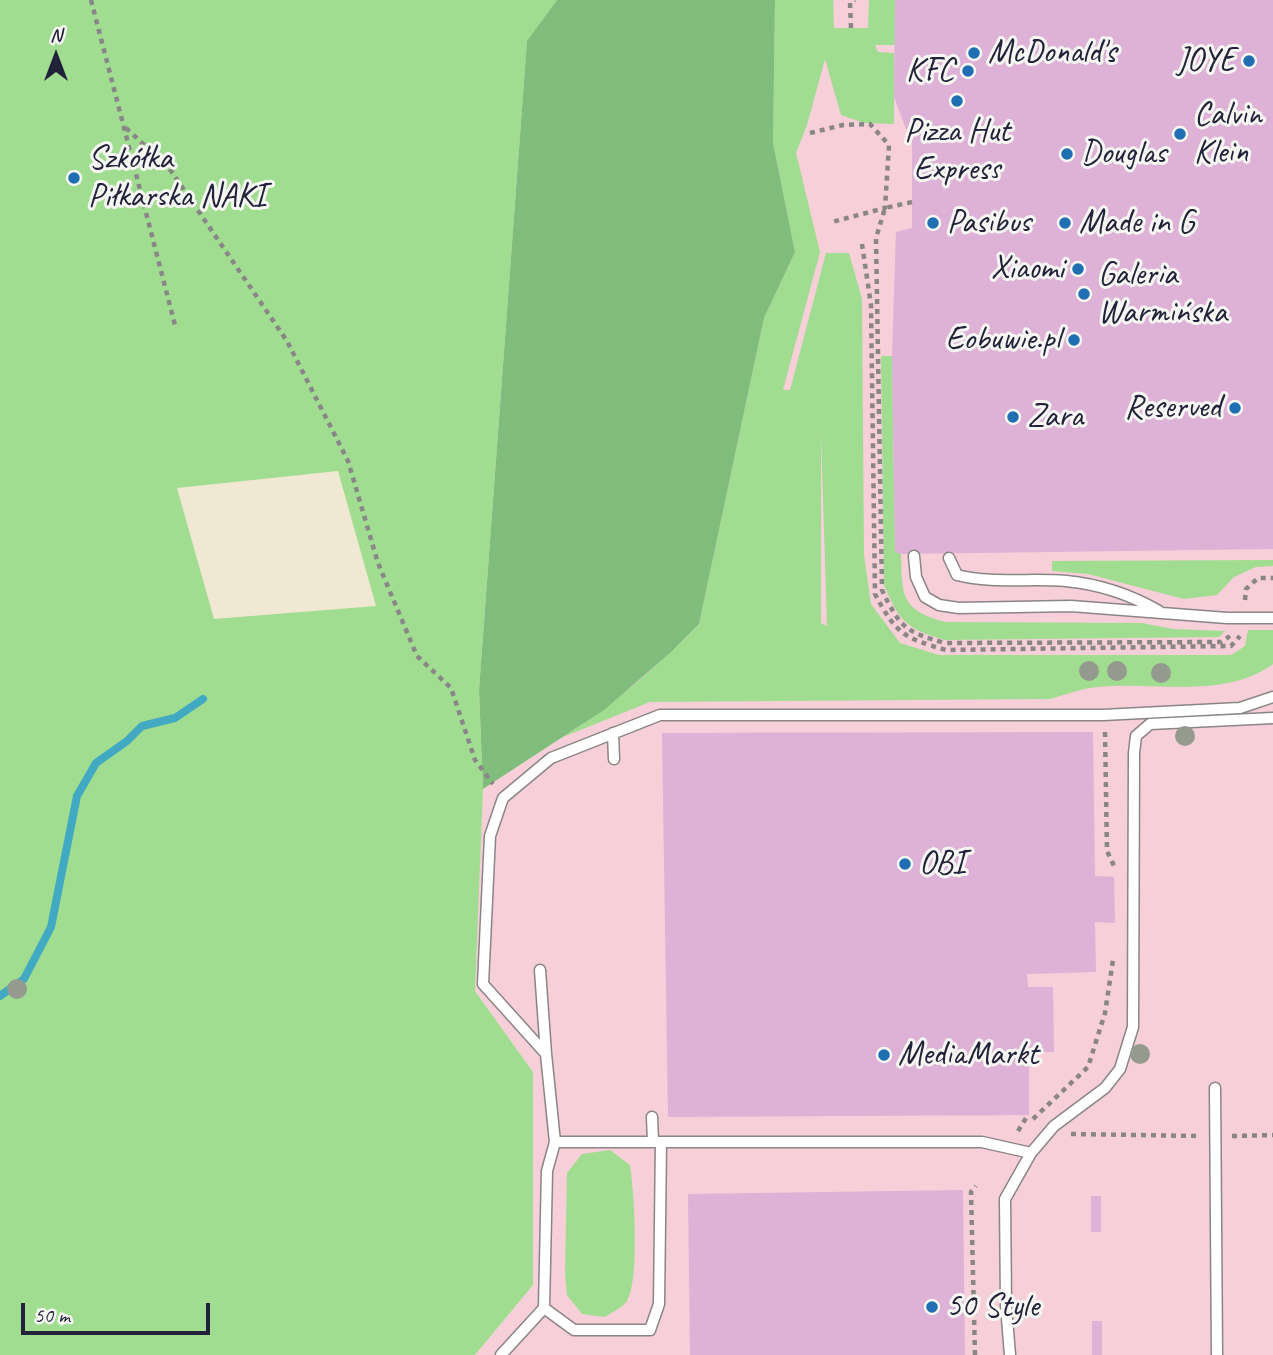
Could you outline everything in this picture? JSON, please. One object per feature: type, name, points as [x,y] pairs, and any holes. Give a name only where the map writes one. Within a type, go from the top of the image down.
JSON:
[{"type":"lane","points":[[914,556],[916,577],[925,597],[939,605],[959,608],[1071,606],[1227,618],[1273,618]]},
{"type":"lane","points":[[949,558],[957,575],[977,580],[1067,581],[1132,596],[1161,612]]},
{"type":"lane","points":[[546,1054],[483,984],[490,836],[503,798],[551,758],[660,715],[1103,715],[1240,708],[1273,697]]},
{"type":"lane","points":[[1010,1355],[1006,1306],[1005,1199],[1031,1153],[1054,1126],[1105,1088],[1120,1069],[1133,1027],[1136,736],[1150,724],[1273,718]]},
{"type":"lane","points":[[614,733],[614,759]]},
{"type":"lane","points":[[500,1355],[544,1308],[547,1171],[555,1142],[540,970]]},
{"type":"lane","points":[[1215,1088],[1217,1355]]},
{"type":"lane","points":[[544,1308],[574,1329],[650,1329],[659,1304],[657,1142],[652,1117]]},
{"type":"lane","points":[[555,1142],[982,1142],[1031,1153]]},
{"type":"path","points":[[91,0],[175,325]]},
{"type":"path","points":[[850,1],[851,28]]},
{"type":"path","points":[[810,133],[843,125],[870,124],[889,145],[885,208],[876,238],[881,577],[882,590],[895,617],[917,635],[945,643],[1221,642],[1230,637],[1233,629]]},
{"type":"path","points":[[126,128],[169,168],[287,341],[348,461],[379,563],[416,656],[451,688],[475,760],[503,798]]},
{"type":"path","points":[[832,222],[912,202]]},
{"type":"path","points":[[862,244],[871,304],[875,594],[889,621],[913,641],[946,650],[1231,646],[1243,629]]},
{"type":"path","points":[[1245,602],[1246,589],[1258,578],[1273,578]]},
{"type":"path","points":[[1103,715],[1107,851],[1118,876]]},
{"type":"path","points":[[1018,1131],[1088,1067],[1105,1013],[1112,966]]},
{"type":"path","points":[[1069,1133],[1076,1136],[1273,1135]]},
{"type":"path","points":[[975,1355],[971,1192],[976,1186]]},
{"type":"shaded area","points":[[775,0],[1273,0],[1273,1355],[475,1355],[533,1285],[533,1072],[475,991],[478,821],[483,789],[604,710],[764,318]]},
{"type":"green space","points":[[0,0],[557,0],[527,42],[479,690],[483,789],[475,991],[533,1072],[533,1285],[475,1355],[0,1355]],"holes":[[[338,471],[376,606],[214,619],[177,488]]]},
{"type":"green space","points":[[557,0],[775,0],[773,143],[795,252],[764,318],[699,624],[604,710],[483,789],[479,690],[527,41]]},
{"type":"green space","points":[[775,0],[833,0],[834,28],[868,28],[869,0],[895,0],[895,45],[875,45],[878,52],[894,53],[894,124],[864,123],[841,115],[825,59],[807,125],[796,153],[820,252],[783,390],[790,390],[826,253],[849,253],[862,299],[864,555],[871,604],[900,643],[939,655],[1231,655],[1245,646],[1248,630],[1273,630],[1273,664],[1254,675],[1211,686],[1097,687],[1050,699],[650,702],[563,737],[634,685],[699,624],[764,318],[795,252],[773,143]],"holes":[[[821,433],[827,626],[821,623]]]},
{"type":"green space","points":[[881,356],[892,356],[895,551],[901,554],[904,591],[912,606],[945,622],[1142,623],[1173,629],[1225,631],[1219,637],[945,640],[912,627],[895,608],[884,585]]},
{"type":"green space","points":[[1273,560],[1273,566],[1256,567],[1234,577],[1217,595],[1184,599],[1088,574],[1052,571],[1052,561]]},
{"type":"green space","points":[[610,1150],[630,1165],[635,1256],[634,1275],[627,1301],[605,1317],[582,1314],[567,1295],[567,1173],[582,1154]]},
{"type":"building","name":"Galeria Warmińska","points":[[895,0],[1273,0],[1273,549],[895,552],[892,356],[896,232],[912,228],[912,133],[906,129],[894,97]]},
{"type":"building","points":[[1093,732],[1095,876],[1114,877],[1115,923],[1095,922],[1096,972],[1027,974],[1028,987],[1053,987],[1054,1052],[1029,1052],[1029,1115],[668,1117],[662,733]]},
{"type":"building","points":[[963,1190],[965,1355],[690,1355],[688,1194]]},
{"type":"building","points":[[1091,1196],[1101,1196],[1101,1232],[1091,1232]]},
{"type":"building","points":[[1092,1321],[1102,1321],[1102,1355],[1092,1355]]},
{"type":"waterway","points":[[0,996],[24,979],[51,927],[77,796],[96,763],[127,741],[142,726],[175,718],[203,699]]},
{"type":"place","name":"McDonald's","points":[[974,53]]},
{"type":"place","name":"JOYE","points":[[1249,61]]},
{"type":"place","name":"KFC","points":[[968,71]]},
{"type":"place","name":"Pizza Hut Express","points":[[957,101]]},
{"type":"place","name":"Calvin Klein","points":[[1180,134]]},
{"type":"place","name":"Douglas","points":[[1067,154]]},
{"type":"place","name":"Szkółka Piłkarska NAKI","points":[[74,178]]},
{"type":"place","name":"Pasibus","points":[[933,223]]},
{"type":"place","name":"Made in G","points":[[1065,223]]},
{"type":"place","name":"Xiaomi","points":[[1078,269]]},
{"type":"place","name":"Galeria Warmińska","points":[[1084,294]]},
{"type":"place","name":"Eobuwie.pl","points":[[1074,340]]},
{"type":"place","name":"Reserved","points":[[1235,408]]},
{"type":"place","name":"Zara","points":[[1013,417]]},
{"type":"place","name":"OBI","points":[[905,864]]},
{"type":"place","name":"MediaMarkt","points":[[884,1055]]},
{"type":"place","name":"50 Style","points":[[932,1307]]}]
